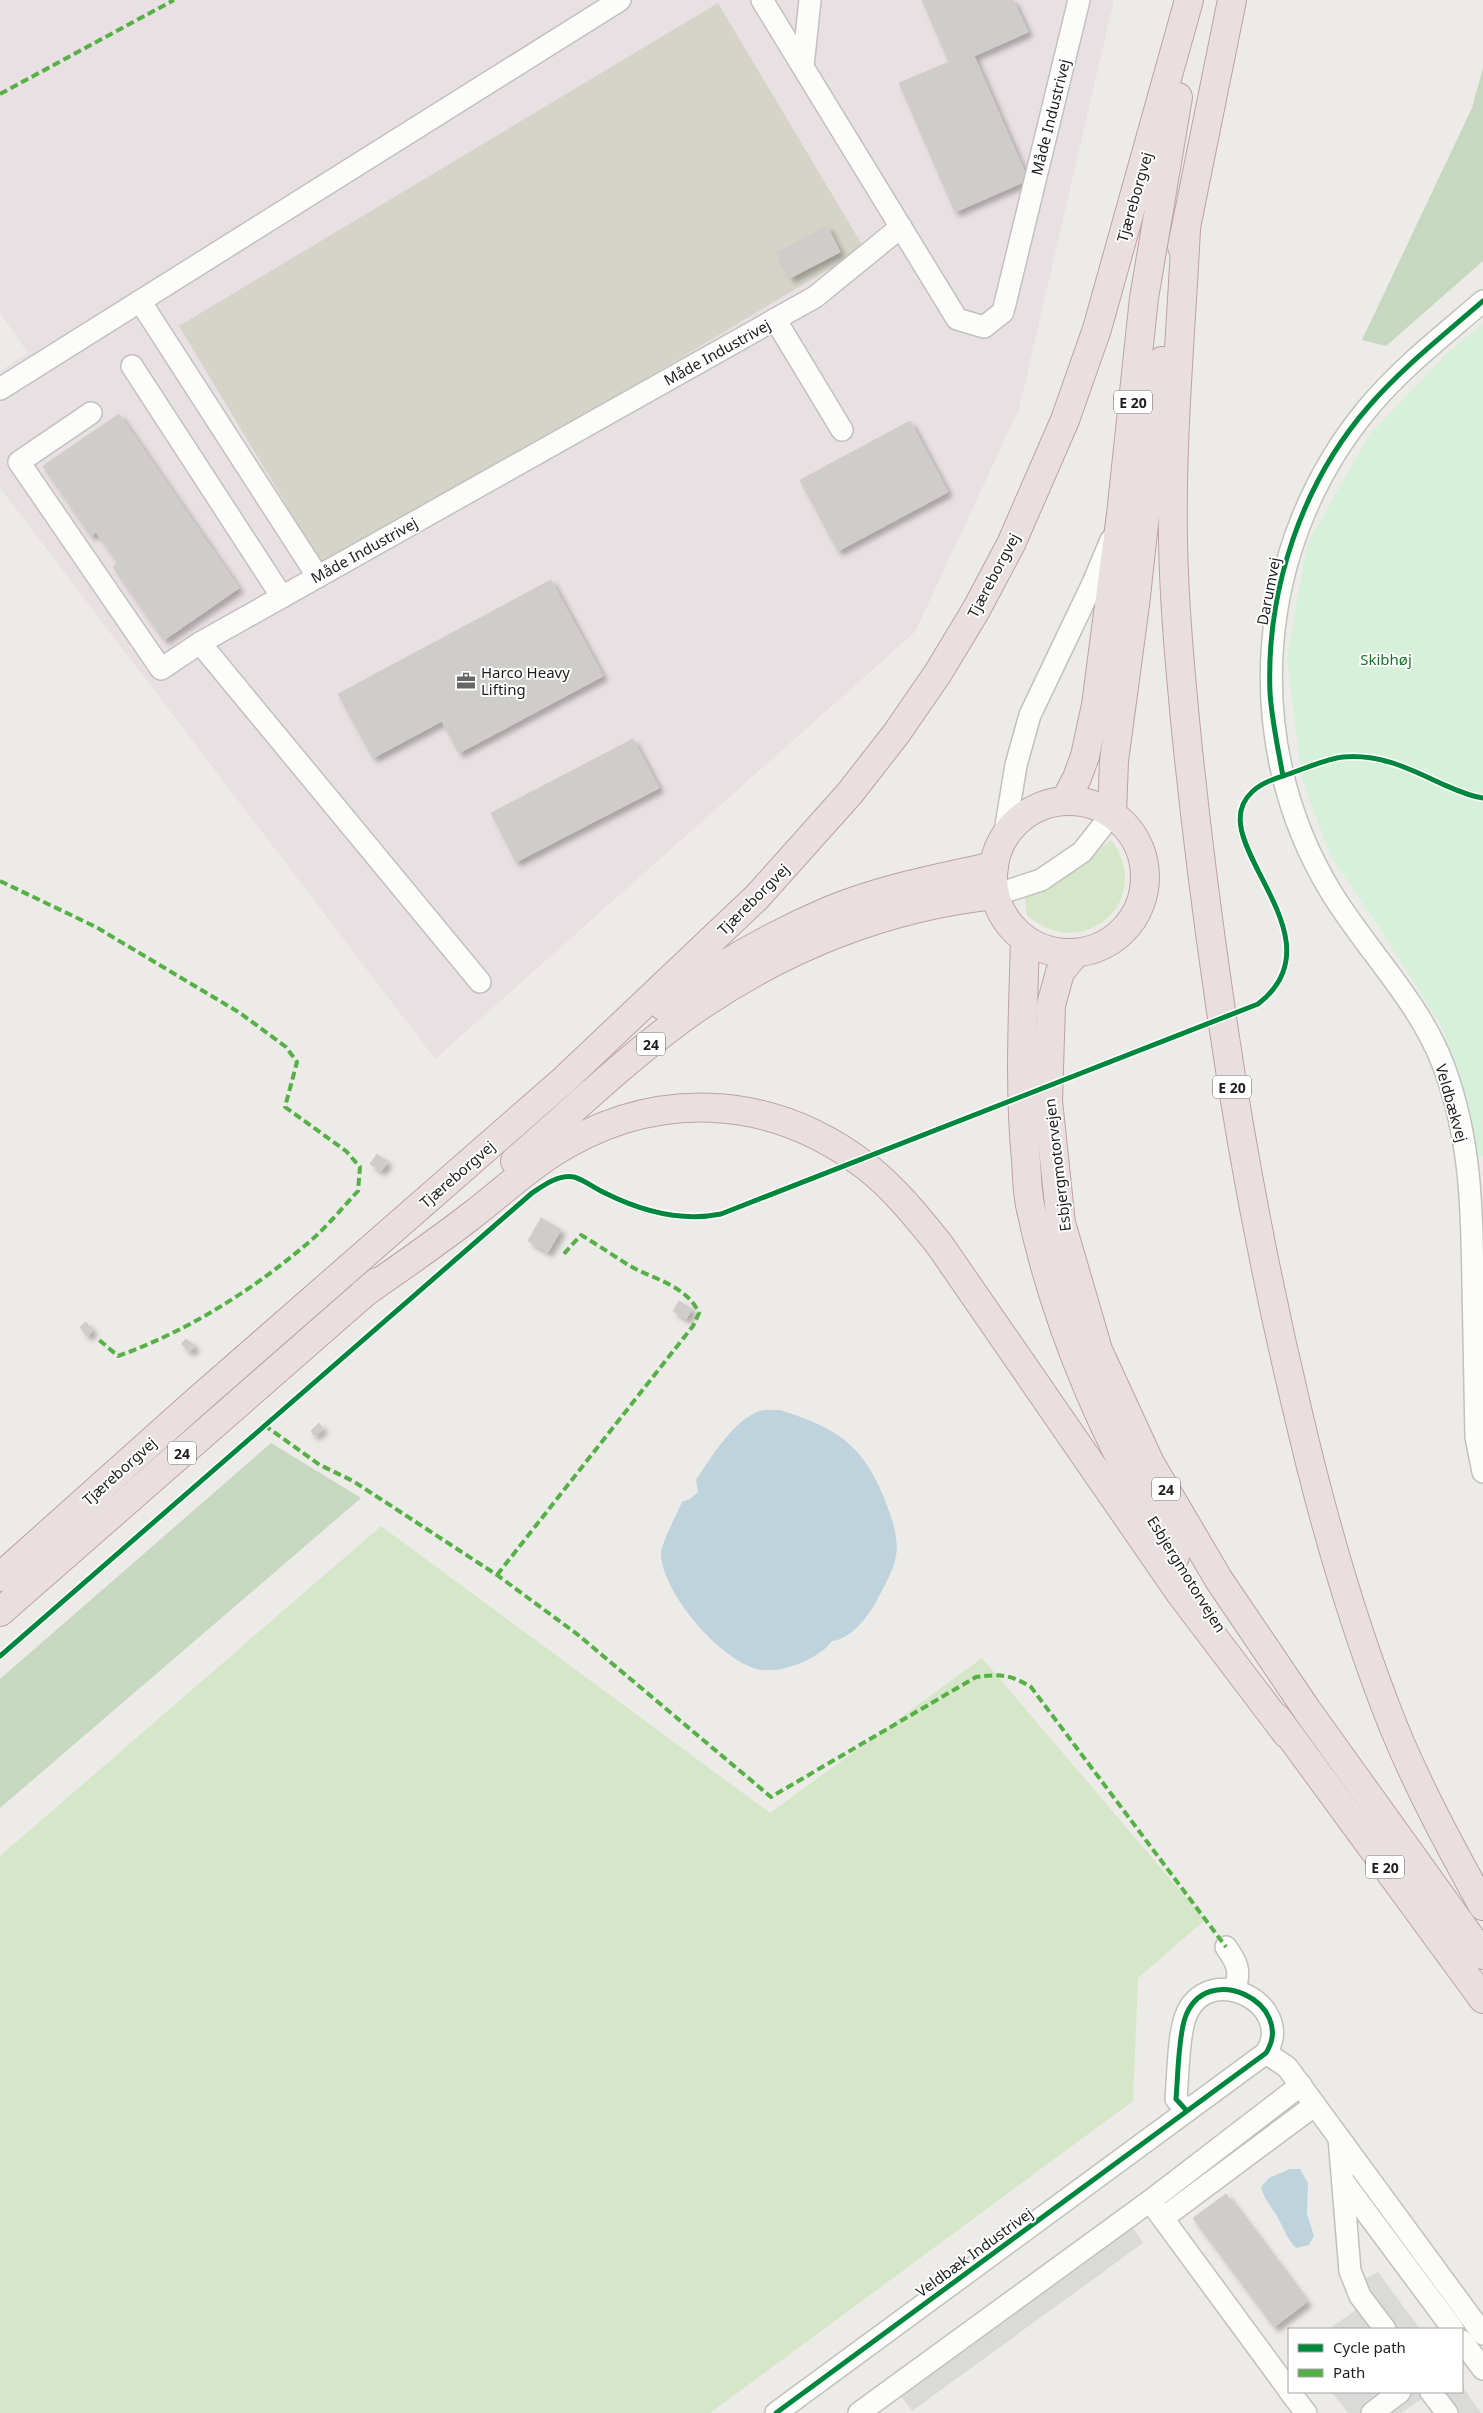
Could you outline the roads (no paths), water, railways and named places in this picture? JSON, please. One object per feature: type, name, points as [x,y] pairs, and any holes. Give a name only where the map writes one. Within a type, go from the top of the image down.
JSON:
[{"type":"highway","name":"Tjæreborgvej","points":[[0,1577],[198,1400],[566,1079],[757,898],[850,793],[896,734],[938,673],[976,610],[1011,544],[1065,420],[1097,329],[1189,0]]},
{"type":"highway","name":"Tjæreborgvej","points":[[1065,801],[1077,778],[1085,756],[1096,705],[1121,514],[1144,298],[1194,0]]},
{"type":"highway","name":"E 20","points":[[1112,814],[1114,761],[1135,605],[1168,302],[1186,229],[1232,0]]},
{"type":"highway","name":"E 20","points":[[1186,229],[1174,443],[1173,542],[1181,678],[1195,820],[1209,933],[1241,1141],[1279,1333],[1334,1556],[1366,1653],[1396,1732],[1454,1853],[1483,1906]]},
{"type":"highway","points":[[1065,801],[1081,802],[1097,806],[1112,814],[1128,828],[1139,845],[1143,859],[1145,886],[1140,907],[1130,925],[1114,939],[1096,949],[1075,954],[1049,951],[1026,940],[1012,928],[1001,913],[995,895],[994,866],[1004,838],[1016,823],[1030,812],[1046,804],[1065,801]]},
{"type":"highway","name":"24","points":[[566,1079],[687,988],[764,942],[829,911],[898,888],[994,866]]},
{"type":"highway","name":"24","points":[[364,1293],[622,1068],[697,1008],[758,970],[821,940],[875,920],[939,903],[995,895]]},
{"type":"highway","name":"Esbjergmotorvejen","points":[[1026,940],[1021,1062],[1022,1125],[1030,1204],[1053,1293],[1076,1365],[1146,1509],[1287,1734],[1483,2000]]},
{"type":"highway","name":"Esbjergmotorvejen","points":[[1075,954],[1060,972],[1051,1005],[1048,1101],[1061,1223],[1098,1350],[1150,1462],[1219,1580],[1307,1710],[1483,1955]]},
{"type":"highway","points":[[364,1293],[435,1243],[550,1155],[592,1133],[626,1120],[667,1109],[703,1107],[750,1112],[791,1122],[839,1148],[867,1168],[904,1203],[933,1237],[1180,1593],[1287,1734]]},
{"type":"highway","name":"Tjæreborgvej","points":[[0,1612],[364,1293]]},
{"type":"street","points":[[0,389],[620,0]]},
{"type":"street","name":"Måde Industrivej","points":[[762,0],[957,319],[984,327],[1003,312],[1079,0]]},
{"type":"street","points":[[803,66],[810,0]]},
{"type":"street","name":"Måde Industrivej","points":[[92,413],[19,462],[161,669],[200,643],[815,297],[901,227]]},
{"type":"street","name":"Darumvej","points":[[1283,776],[1270,695],[1272,641],[1284,568],[1302,516],[1316,486],[1339,447],[1368,408],[1403,372],[1483,300]]},
{"type":"street","points":[[140,301],[318,576]]},
{"type":"street","points":[[775,319],[842,430]]},
{"type":"street","points":[[132,366],[282,597]]},
{"type":"street","points":[[1004,838],[1016,765],[1030,715],[1093,583],[1121,514]]},
{"type":"street","points":[[200,643],[480,982]]},
{"type":"street","name":"Veldbækvej","points":[[1283,776],[1302,835],[1331,892],[1418,1016],[1443,1066],[1461,1125],[1472,1192],[1476,1437],[1483,1472]]},
{"type":"street","points":[[995,895],[1041,880],[1082,852],[1112,814]]},
{"type":"street","points":[[1226,1947],[1235,1961],[1239,1975],[1235,1989]]},
{"type":"street","points":[[1187,2111],[1176,2099],[1185,2019],[1192,2005],[1204,1994],[1220,1989],[1235,1989],[1256,2002],[1270,2020],[1274,2036],[1266,2053],[1287,2067],[1483,2334]]},
{"type":"street","name":"Veldbæk Industrivej","points":[[776,2413],[1266,2053]]},
{"type":"street","points":[[859,2413],[1150,2201],[1300,2085]]},
{"type":"street","points":[[1162,2218],[1315,2105]]},
{"type":"street","points":[[1339,2138],[1350,2271],[1360,2296],[1382,2328]]},
{"type":"street","points":[[1343,2180],[1452,2328]]},
{"type":"street","points":[[1150,2201],[1288,2388]]},
{"type":"street","points":[[1463,2342],[1483,2369]]},
{"type":"street","points":[[1291,2393],[1306,2413]]},
{"type":"street","points":[[1372,2413],[1399,2393]]},
{"type":"street","points":[[1432,2393],[1447,2413]]},
{"type":"water","points":[[762,1410],[780,1410],[801,1417],[835,1433],[860,1455],[880,1487],[892,1519],[897,1550],[893,1568],[885,1586],[858,1627],[846,1636],[832,1641],[826,1648],[809,1659],[787,1668],[766,1670],[757,1669],[742,1663],[710,1639],[682,1605],[664,1570],[661,1555],[666,1536],[682,1502],[690,1499],[698,1492],[696,1480],[732,1431],[741,1422]]},
{"type":"water","points":[[1290,2169],[1300,2169],[1308,2183],[1307,2214],[1314,2236],[1309,2245],[1296,2248],[1266,2200],[1261,2187],[1269,2178]]},
{"type":"place","name":"Harco Heavy Lifting","points":[[466,681]]},
{"type":"park label","name":"Skibhøj","points":[[1386,659]]}]
